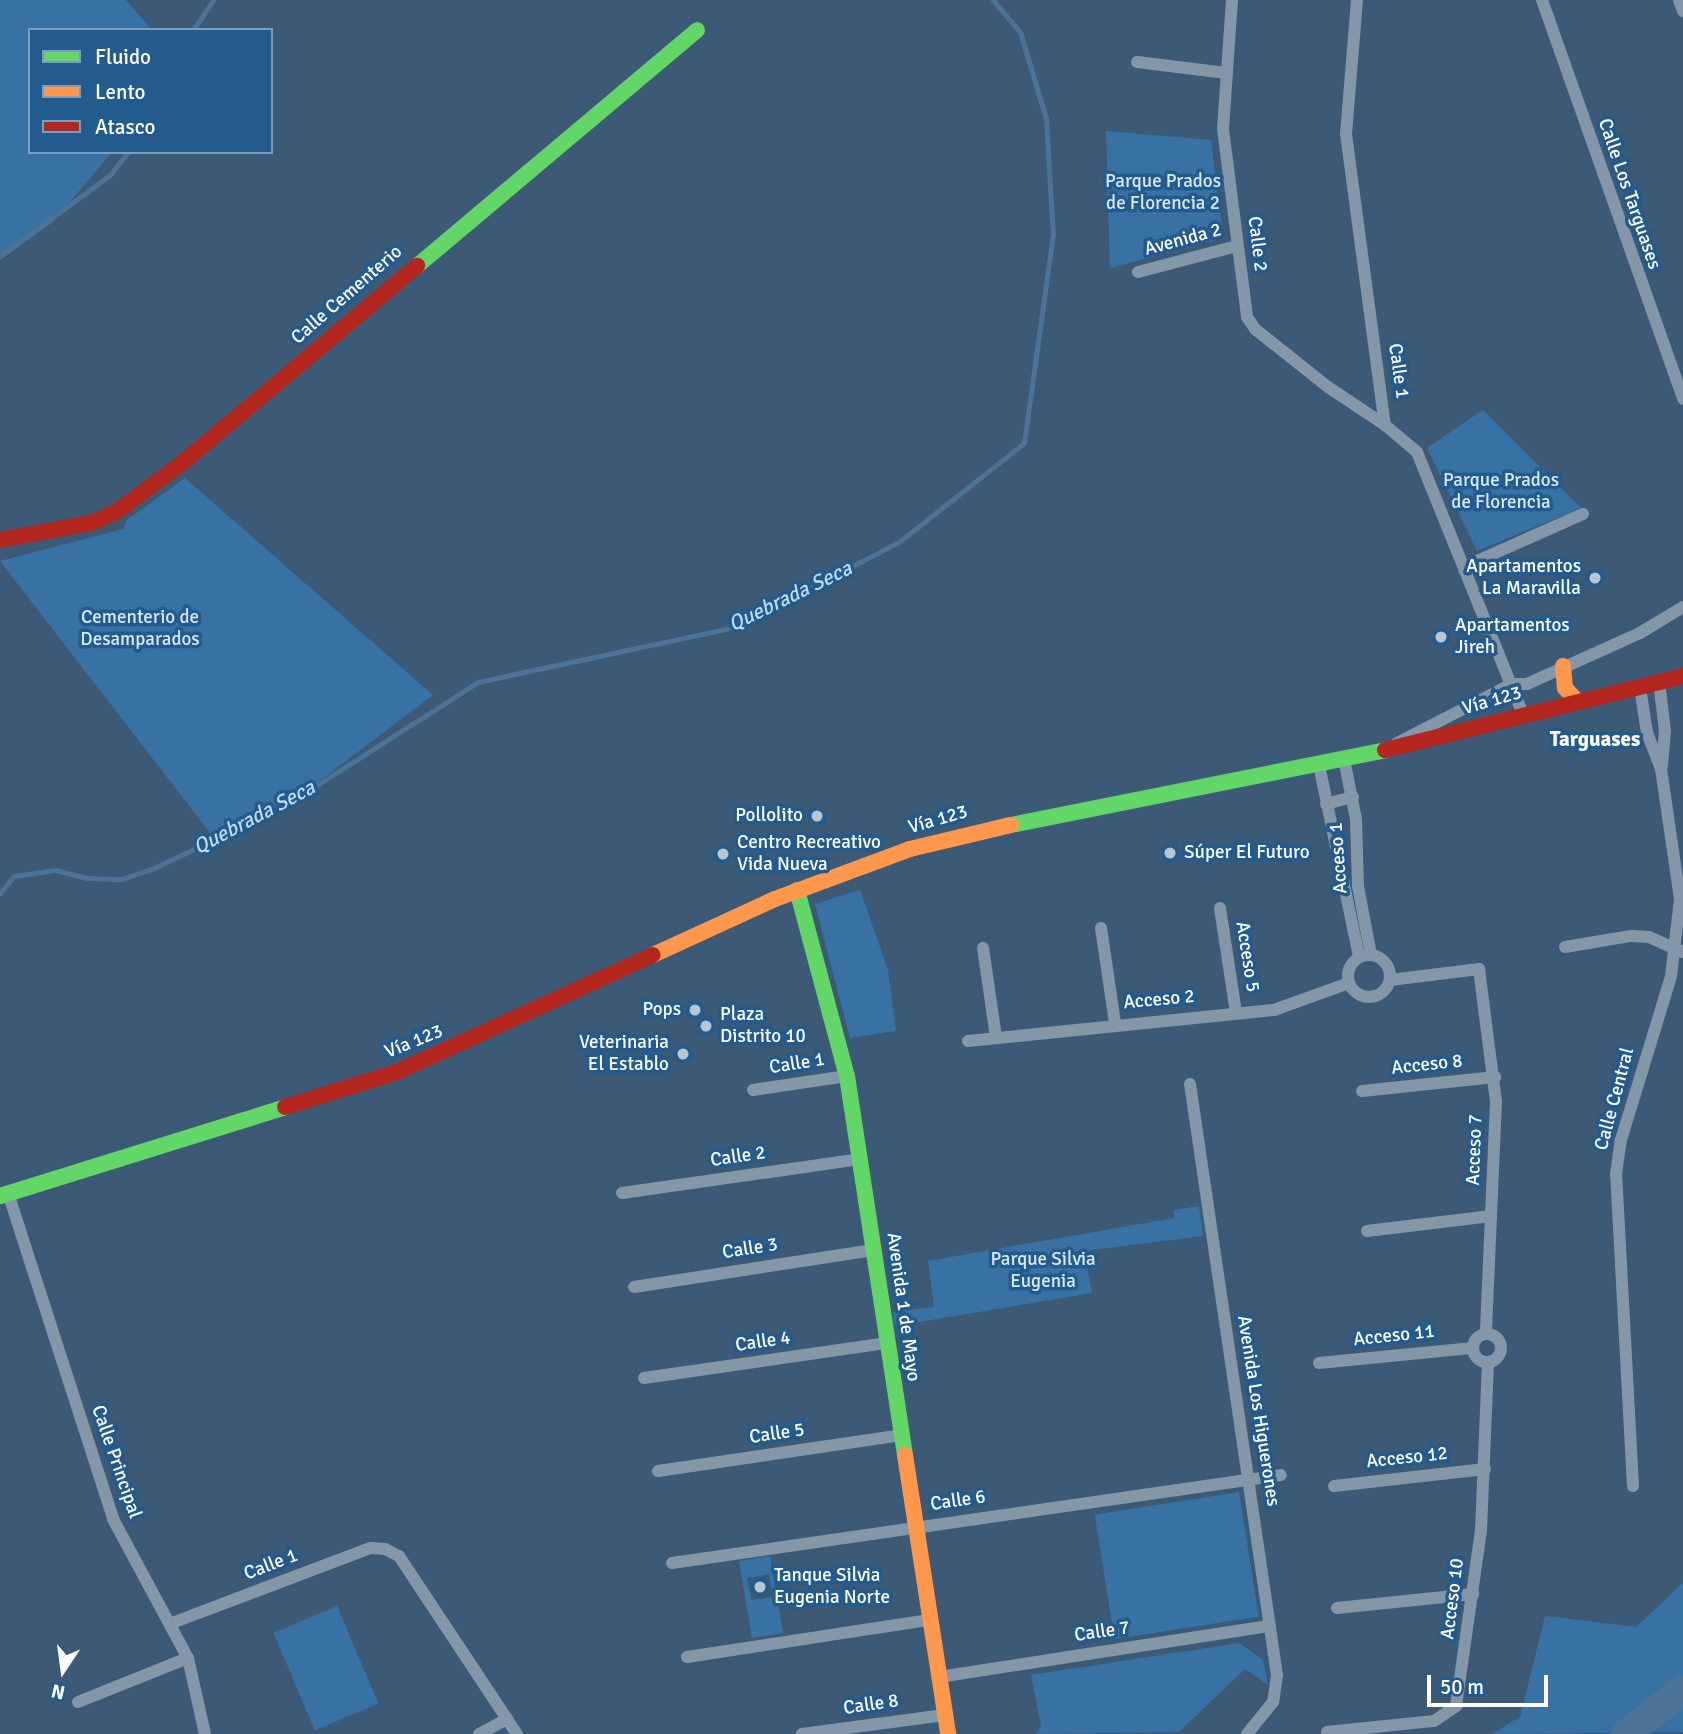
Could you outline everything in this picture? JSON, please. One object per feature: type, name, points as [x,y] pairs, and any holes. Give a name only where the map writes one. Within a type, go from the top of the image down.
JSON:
[{"type":"main road","name":"Calle Cementerio","points":[[0,540],[92,523],[116,512],[182,463],[374,297],[697,30]]},
{"type":"main road","points":[[1563,666],[1565,688],[1577,701]]},
{"type":"main road","name":"Vía 123","points":[[4,1195],[397,1072],[797,890],[976,831],[1319,765],[1683,676]]},
{"type":"main road","name":"Avenida 1 de Mayo","points":[[797,890],[847,1076],[914,1527],[948,1734]]},
{"type":"street","name":"Calle 2","points":[[1232,0],[1223,129],[1247,317],[1255,329],[1328,387],[1385,425]]},
{"type":"street","name":"Calle 1","points":[[1357,0],[1346,134],[1385,425],[1417,452],[1466,566],[1523,713]]},
{"type":"street","name":"Calle Los Targuases","points":[[1542,0],[1683,399]]},
{"type":"street","points":[[1679,0],[1683,11]]},
{"type":"street","points":[[1137,62],[1226,73]]},
{"type":"street","name":"Avenida 2","points":[[1138,272],[1237,246]]},
{"type":"street","points":[[1466,566],[1583,514]]},
{"type":"street","points":[[1386,749],[1512,684],[1527,684],[1640,633],[1683,607]]},
{"type":"street","name":"Calle Central","points":[[1659,682],[1665,731],[1661,769]]},
{"type":"street","name":"Calle Central","points":[[1633,1486],[1616,1174],[1621,1140],[1680,950],[1677,830],[1661,769],[1647,733],[1640,687]]},
{"type":"street","name":"Acceso 1","points":[[1344,758],[1353,797],[1365,956]]},
{"type":"street","name":"Acceso 1","points":[[1319,765],[1342,891],[1365,956]]},
{"type":"street","points":[[1326,804],[1353,797]]},
{"type":"street","points":[[1342,891],[1359,886]]},
{"type":"street","name":"Acceso 5","points":[[1220,908],[1236,1013]]},
{"type":"street","points":[[1101,928],[1115,1023]]},
{"type":"street","points":[[1565,947],[1630,936],[1649,937],[1680,950]]},
{"type":"street","points":[[983,948],[996,1037]]},
{"type":"street","points":[[1365,956],[1388,966],[1390,980],[1384,992],[1371,997],[1358,994],[1349,983],[1350,965],[1365,956]]},
{"type":"street","name":"Acceso 7","points":[[1390,980],[1479,970],[1495,1077],[1486,1334]]},
{"type":"street","name":"Acceso 2","points":[[968,1041],[1115,1023],[1273,1010],[1349,983]]},
{"type":"street","name":"Calle 1","points":[[753,1090],[847,1076]]},
{"type":"street","name":"Acceso 8","points":[[1362,1091],[1495,1077]]},
{"type":"street","name":"Avenida Los Higuerones","points":[[1190,1084],[1250,1480],[1277,1689],[1266,1714],[1247,1734]]},
{"type":"street","name":"Calle 2","points":[[622,1193],[860,1159]]},
{"type":"street","name":"Calle Principal","points":[[4,1195],[113,1519],[143,1580],[172,1623],[188,1658],[205,1734]]},
{"type":"street","points":[[1367,1231],[1491,1216]]},
{"type":"street","name":"Calle 3","points":[[634,1287],[873,1250]]},
{"type":"street","points":[[1486,1334],[1495,1336],[1501,1347],[1496,1359],[1488,1362],[1479,1360],[1473,1348],[1475,1340],[1486,1334]]},
{"type":"street","name":"Calle 4","points":[[644,1378],[887,1343]]},
{"type":"street","name":"Acceso 11","points":[[1319,1363],[1473,1348]]},
{"type":"street","name":"Acceso 10","points":[[1327,1732],[1434,1721],[1448,1715],[1460,1697],[1485,1469],[1488,1362]]},
{"type":"street","name":"Calle 5","points":[[658,1471],[901,1435]]},
{"type":"street","name":"Acceso 12","points":[[1334,1486],[1485,1469]]},
{"type":"street","name":"Calle 6","points":[[672,1563],[1282,1475]]},
{"type":"street","name":"Calle 1","points":[[172,1623],[371,1548],[385,1549],[399,1556],[507,1719]]},
{"type":"street","points":[[1337,1608],[1473,1594]]},
{"type":"street","points":[[687,1657],[929,1620]]},
{"type":"street","name":"Calle 7","points":[[939,1677],[1270,1626]]},
{"type":"street","points":[[78,1702],[188,1658]]},
{"type":"street","name":"Calle 8","points":[[802,1734],[945,1715]]},
{"type":"street","points":[[478,1734],[507,1719],[517,1734]]},
{"type":"green space","points":[[0,0],[126,0],[150,28],[28,28],[28,154],[110,154],[53,222],[0,260]]},
{"type":"green space","name":"Parque Prados de Florencia 2","points":[[1106,131],[1211,140],[1223,238],[1110,268]]},
{"type":"green space","name":"Parque Prados de Florencia","points":[[1483,410],[1581,508],[1477,551],[1427,448]]},
{"type":"green space","name":"Cementerio de Desamparados","points":[[185,478],[433,695],[288,805],[214,838],[0,561],[123,529],[127,520]]},
{"type":"green space","points":[[860,890],[888,970],[896,1031],[850,1038],[815,904]]},
{"type":"green space","name":"Parque Silvia Eugenia","points":[[1199,1206],[1203,1236],[1084,1251],[1092,1293],[895,1326],[893,1312],[934,1307],[928,1261],[1174,1218],[1174,1210]]},
{"type":"green space","points":[[1239,1492],[1259,1616],[1115,1639],[1095,1515]]},
{"type":"green space","points":[[770,1556],[783,1633],[752,1638],[739,1561]],"holes":[[[769,1574],[773,1597],[751,1600],[747,1578]]]},
{"type":"green space","points":[[1683,1583],[1683,1732],[1492,1734],[1520,1717],[1545,1616],[1636,1627]]},
{"type":"green space","points":[[337,1606],[378,1704],[315,1731],[273,1633]]},
{"type":"green space","points":[[1239,1643],[1263,1660],[1268,1685],[1245,1669],[1179,1732],[1036,1734],[1041,1726],[1031,1675]]},
{"type":"waterway","points":[[194,28],[213,0]]},
{"type":"waterway","name":"Quebrada Seca","points":[[0,893],[14,876],[55,870],[88,878],[122,879],[156,867],[281,808],[478,682],[734,627],[899,542],[1024,443],[1053,235],[1046,119],[1020,32],[993,0]]},
{"type":"waterway","points":[[0,256],[110,175],[126,154]]},
{"type":"waterway","points":[[1626,1734],[1683,1690]]},
{"type":"traffic: fast","points":[[417,266],[697,30]]},
{"type":"traffic: fast","points":[[1011,825],[1385,750]]},
{"type":"traffic: fast","points":[[797,890],[847,1076],[905,1455]]},
{"type":"traffic: fast","points":[[0,1196],[285,1107]]},
{"type":"traffic: slow","points":[[1563,666],[1565,688],[1577,701]]},
{"type":"traffic: slow","points":[[653,955],[775,899],[910,849],[1011,825]]},
{"type":"traffic: slow","points":[[905,1455],[948,1734]]},
{"type":"traffic: jam","points":[[0,540],[91,523],[116,512],[182,463],[417,266]]},
{"type":"traffic: jam","points":[[1385,750],[1683,676]]},
{"type":"traffic: jam","points":[[285,1107],[397,1072],[653,955]]},
{"type":"place","name":"Apartamentos La Maravilla","points":[[1595,578]]},
{"type":"place","name":"Apartamentos Jireh","points":[[1441,637]]},
{"type":"place","name":"Pollolito","points":[[817,816]]},
{"type":"place","name":"Súper El Futuro","points":[[1170,853]]},
{"type":"place","name":"Centro Recreativo Vida Nueva","points":[[723,854]]},
{"type":"place","name":"Pops","points":[[695,1010]]},
{"type":"place","name":"Plaza Distrito 10","points":[[706,1026]]},
{"type":"place","name":"Veterinaria El Establo","points":[[683,1054]]},
{"type":"place","name":"Tanque Silvia Eugenia Norte","points":[[760,1587]]},
{"type":"district","name":"Targuases","points":[[1595,739]]}]
